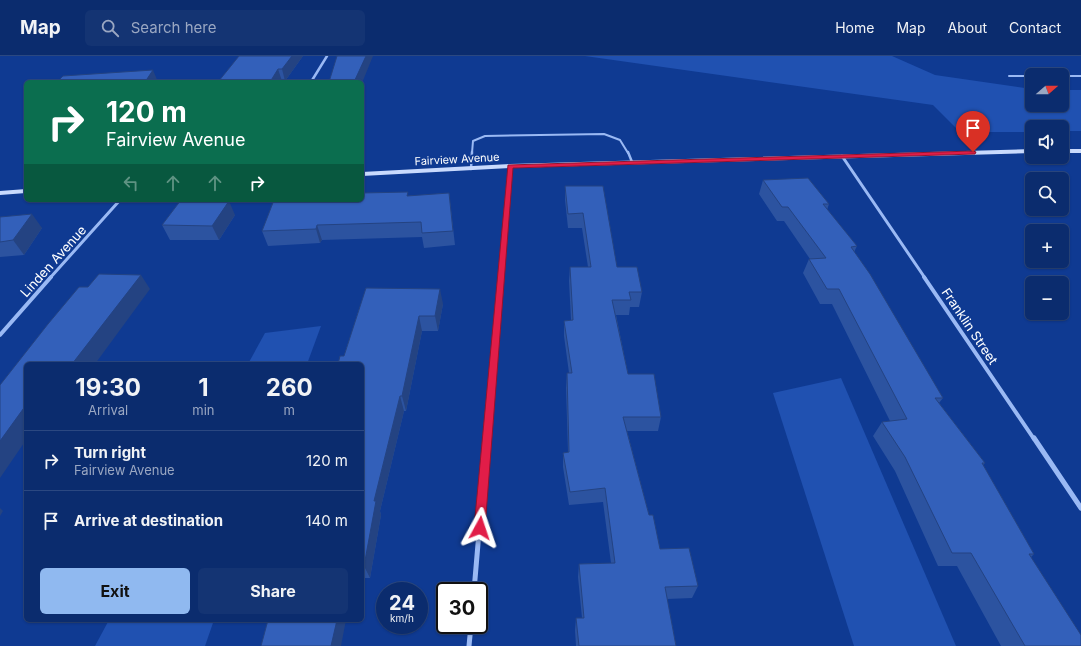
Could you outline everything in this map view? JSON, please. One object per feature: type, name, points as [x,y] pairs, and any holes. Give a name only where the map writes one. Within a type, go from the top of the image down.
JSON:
[{"type":"main road","name":"Fairview Avenue","points":[[364,174],[510,166],[1025,151]]},
{"type":"main road","points":[[0,193],[24,191]]},
{"type":"street","points":[[312,80],[327,56]]},
{"type":"street","name":"Franklin Street","points":[[842,156],[1081,508]]},
{"type":"street","points":[[475,582],[510,166]]},
{"type":"street","name":"Linden Avenue","points":[[0,334],[118,202]]},
{"type":"street","points":[[470,646],[471,634]]},
{"type":"lane","points":[[1009,76],[1025,76]]},
{"type":"lane","points":[[1069,76],[1081,76]]},
{"type":"lane","points":[[471,169],[473,141],[485,136],[596,133],[611,135],[622,141],[632,162]]},
{"type":"shaded area","points":[[585,56],[892,56],[935,75],[1025,88],[1025,112],[1069,112],[1069,90],[1081,90],[1081,131],[1069,131],[1069,120],[1025,120],[1025,132],[960,132],[933,105]]},
{"type":"shaded area","points":[[321,326],[308,362],[249,362],[265,333]]},
{"type":"shaded area","points":[[841,378],[956,646],[854,646],[773,393]]},
{"type":"shaded area","points":[[108,622],[213,622],[205,646],[95,646]]},
{"type":"building","points":[[239,56],[292,56],[282,69],[278,69],[271,80],[220,80]]},
{"type":"building","points":[[337,56],[366,56],[355,80],[330,80]]},
{"type":"building","points":[[153,70],[146,80],[59,80],[63,76]]},
{"type":"building","points":[[808,178],[829,204],[823,204],[857,246],[851,247],[870,274],[943,398],[935,398],[985,463],[982,463],[1034,554],[1029,554],[1081,635],[1081,646],[1025,646],[971,553],[952,553],[905,457],[882,422],[907,419],[839,289],[827,289],[809,259],[826,258],[788,207],[782,207],[763,180]]},
{"type":"building","points":[[565,186],[603,186],[617,267],[637,267],[642,292],[629,292],[631,300],[612,300],[628,374],[654,374],[661,417],[623,417],[649,515],[653,515],[660,549],[689,548],[698,586],[665,587],[676,646],[579,646],[576,618],[584,618],[579,564],[615,563],[605,488],[570,492],[563,453],[569,452],[567,373],[572,373],[564,321],[573,320],[570,267],[591,267],[583,213],[568,214]]},
{"type":"building","points":[[408,192],[407,196],[449,193],[453,231],[422,233],[421,222],[317,225],[316,229],[262,231],[273,202],[364,202],[364,193]]},
{"type":"building","points":[[179,202],[228,202],[212,226],[162,225]]},
{"type":"building","points":[[32,214],[13,240],[0,242],[0,217]]},
{"type":"building","points":[[99,274],[141,275],[74,362],[24,362],[24,408],[0,441],[0,385],[79,287],[88,287]]},
{"type":"building","points":[[366,288],[440,289],[435,316],[419,316],[402,396],[400,396],[374,501],[376,501],[364,566],[364,362],[338,362],[340,356],[344,356]]},
{"type":"building","points":[[267,622],[337,622],[331,646],[261,646]]},
{"type":"route","points":[[480,528],[510,166],[973,152]]}]
